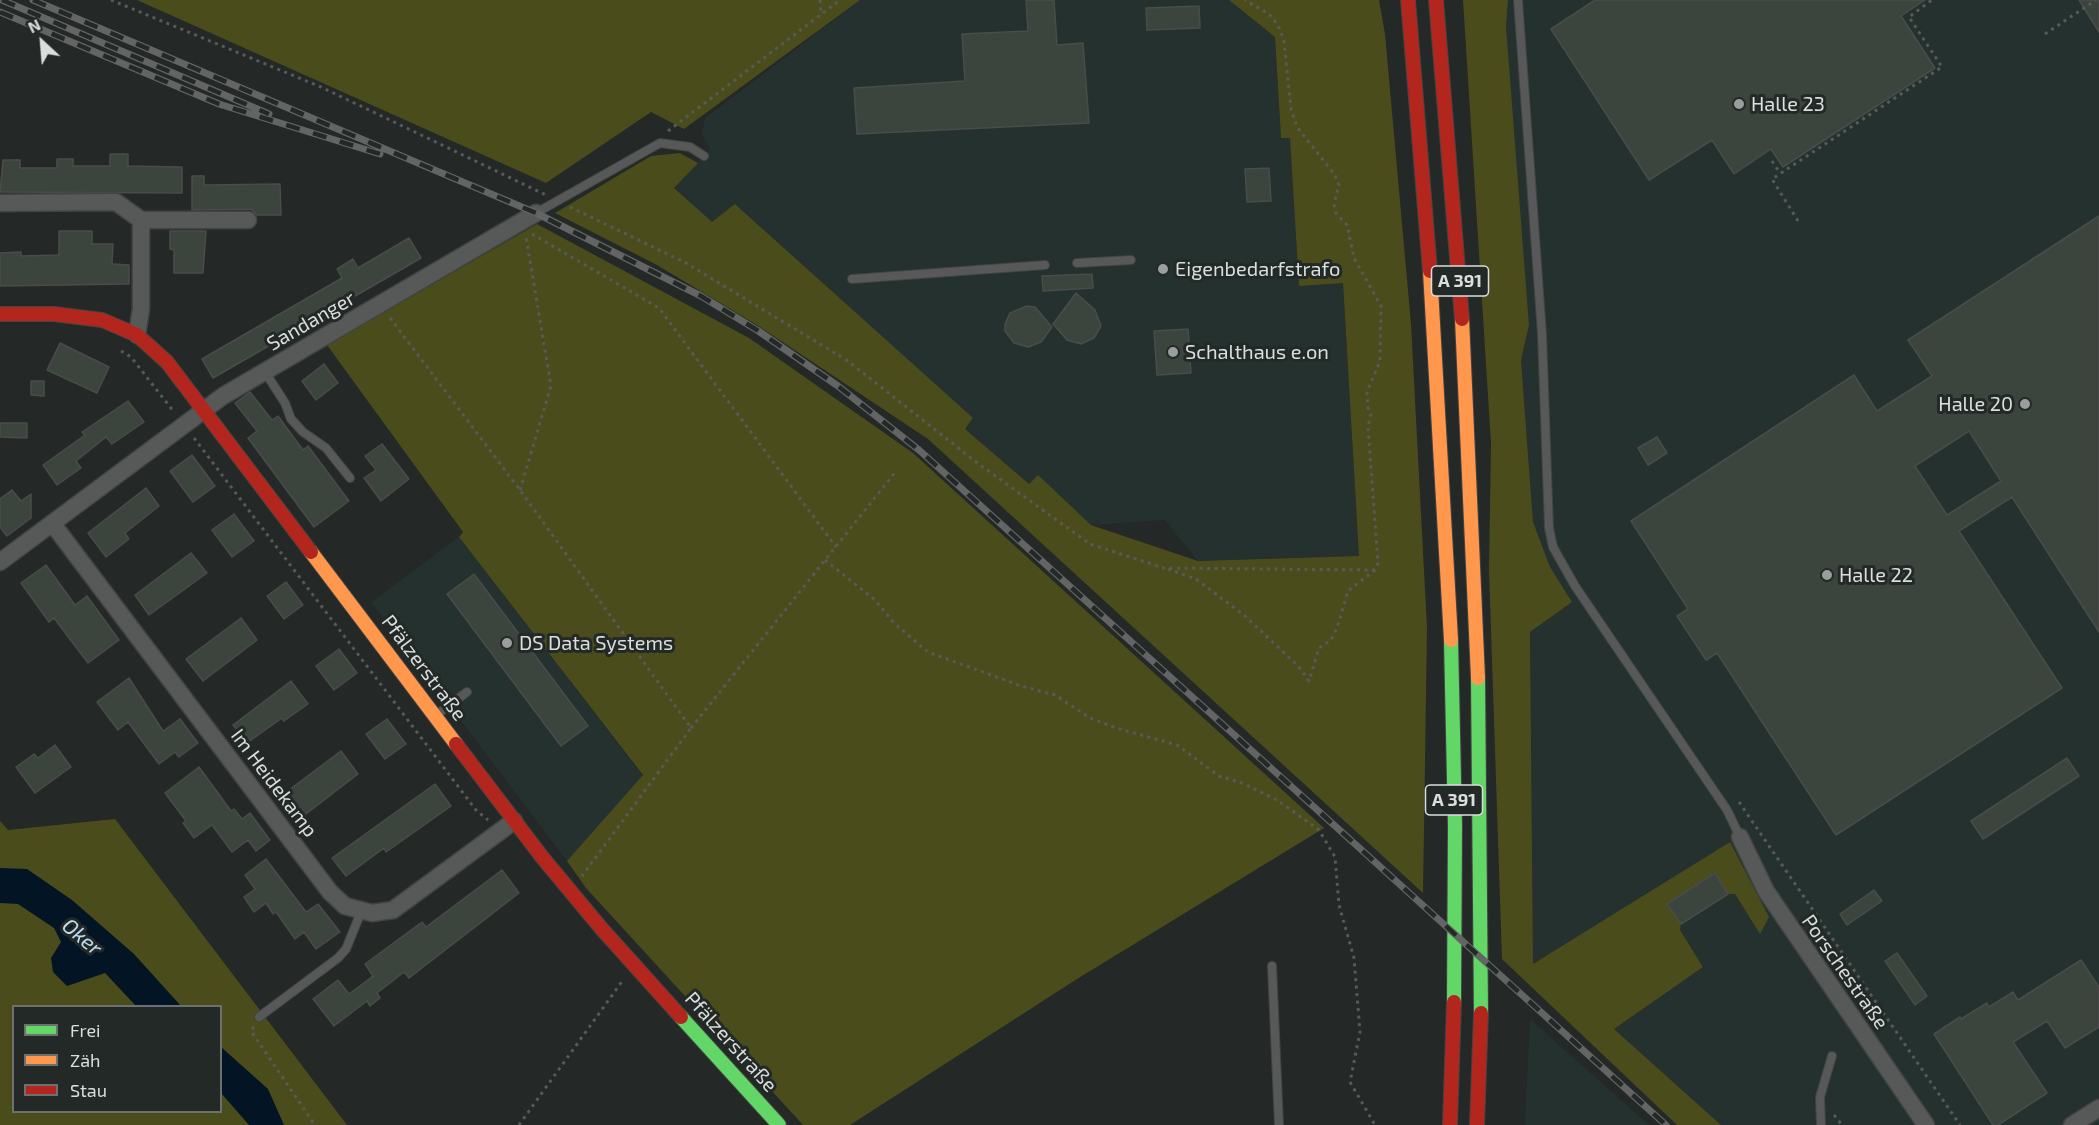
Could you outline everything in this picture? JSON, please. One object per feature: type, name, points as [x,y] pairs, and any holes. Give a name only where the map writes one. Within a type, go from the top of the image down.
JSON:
[{"type":"main road","points":[[1401,0],[1413,50]]},
{"type":"main road","name":"A 391","points":[[1408,0],[1434,324],[1451,626],[1455,838],[1454,1028],[1449,1125]]},
{"type":"main road","name":"A 391","points":[[1436,0],[1462,316],[1477,611],[1481,868],[1481,1019],[1477,1125]]},
{"type":"main road","points":[[1440,45],[1444,0]]},
{"type":"main road","name":"Pfälzerstraße","points":[[0,314],[81,316],[117,325],[137,335],[167,362],[435,716],[507,826],[570,892],[779,1125]]},
{"type":"street","points":[[0,202],[116,202],[141,220],[248,220]]},
{"type":"street","name":"Sandanger","points":[[0,562],[205,410],[265,372],[536,213]]},
{"type":"street","points":[[137,335],[141,309],[141,220]]},
{"type":"street","name":"Im Heidekamp","points":[[52,523],[330,892],[345,906],[361,912]]},
{"type":"street","points":[[361,912],[382,913],[399,907],[507,826]]},
{"type":"street","name":"Porschestraße","points":[[1740,837],[1766,891],[1926,1125]]},
{"type":"street","points":[[2073,1125],[2099,1108]]},
{"type":"lane","points":[[1518,0],[1542,345],[1550,528],[1553,547],[1565,572],[1708,782],[1740,837]]},
{"type":"lane","name":"Sandanger","points":[[536,213],[660,143]]},
{"type":"lane","points":[[660,143],[690,147],[704,156]]},
{"type":"lane","points":[[1077,263],[1131,260]]},
{"type":"lane","points":[[852,279],[1045,266]]},
{"type":"lane","points":[[265,372],[285,403],[291,419],[303,432],[326,448],[351,478]]},
{"type":"lane","points":[[435,716],[467,692]]},
{"type":"lane","points":[[258,1017],[338,958],[346,949],[361,912]]},
{"type":"lane","points":[[1272,966],[1279,1125]]},
{"type":"lane","points":[[1821,1125],[1820,1097],[1832,1056]]},
{"type":"path","points":[[111,0],[321,87],[686,263],[848,361],[976,462],[1090,544],[1196,579],[1245,616],[1299,667],[1309,681],[1319,648],[1331,640],[1337,628],[1348,591],[1375,570],[1378,563],[1368,427],[1371,414],[1366,392],[1380,360],[1381,306],[1354,258],[1347,225],[1336,213],[1334,204],[1339,185],[1335,175],[1297,127],[1291,109],[1284,41],[1278,25],[1269,14],[1245,0]]},
{"type":"path","points":[[820,0],[821,14]]},
{"type":"path","points":[[660,143],[670,128],[840,0]]},
{"type":"path","points":[[1798,221],[1772,178],[1942,67],[1909,16],[1932,0]]},
{"type":"path","points":[[2044,34],[2096,0]]},
{"type":"path","points":[[1772,160],[1780,172]]},
{"type":"path","points":[[520,490],[551,386],[525,230],[659,308],[836,547]]},
{"type":"path","points":[[380,305],[520,490],[691,728]]},
{"type":"path","points":[[113,346],[131,357],[476,810],[507,826]]},
{"type":"path","points":[[570,892],[691,728],[897,470]]},
{"type":"path","points":[[825,560],[875,600],[894,623],[928,652],[1021,686],[1055,695],[1090,718],[1116,729],[1177,745],[1219,776],[1242,783],[1276,800],[1319,830],[1335,857],[1339,905],[1354,958],[1360,1032],[1350,1082],[1375,1125]]},
{"type":"path","points":[[1164,568],[1375,570]]},
{"type":"path","points":[[1732,794],[1960,1125]]},
{"type":"path","points":[[519,1125],[634,964]]},
{"type":"path","points":[[258,1017],[251,1031],[315,1125]]},
{"type":"shaded area","points":[[860,0],[1229,0],[1275,37],[1281,138],[1290,138],[1299,285],[1343,283],[1359,556],[1198,561],[1165,520],[1091,525],[1038,476],[1029,484],[965,429],[973,419],[736,204],[712,223],[674,188],[710,149],[702,134],[705,118]]},
{"type":"shaded area","points":[[1508,0],[2099,0],[2099,1125],[1721,1125],[1614,1029],[1703,967],[1680,930],[1681,924],[1667,904],[1715,873],[1728,894],[1735,894],[1760,933],[1730,842],[1533,965],[1530,632],[1572,602],[1550,567],[1533,522],[1521,360],[1529,325],[1506,26]]},
{"type":"shaded area","points":[[459,537],[643,776],[567,861],[371,602]]},
{"type":"shaded area","points":[[1530,1019],[1649,1125],[1525,1125]]},
{"type":"green space","points":[[137,0],[860,0],[684,129],[651,112],[546,183]]},
{"type":"green space","points":[[1229,0],[1379,0],[1385,34],[1411,324],[1427,628],[1423,893],[928,439],[757,325],[657,265],[555,213],[651,156],[680,153],[698,163],[674,188],[712,222],[735,204],[973,418],[965,429],[1029,484],[1038,475],[1091,525],[1198,561],[1359,556],[1343,283],[1299,286],[1290,138],[1281,138],[1275,37]]},
{"type":"green space","points":[[1463,0],[1508,0],[1506,26],[1529,325],[1521,360],[1533,522],[1550,567],[1572,602],[1530,632],[1533,964],[1730,842],[1769,917],[1760,934],[1735,894],[1728,894],[1715,873],[1668,903],[1681,924],[1680,930],[1703,967],[1614,1029],[1721,1125],[1677,1125],[1502,959],[1489,570],[1491,443]]},
{"type":"green space","points":[[537,224],[749,338],[913,453],[1324,828],[1077,979],[850,1125],[803,1125],[586,888],[567,861],[643,775],[459,537],[463,532],[327,345]]},
{"type":"green space","points":[[115,819],[347,1125],[0,1125],[0,821],[8,830]]},
{"type":"water","name":"Oker","points":[[0,868],[27,869],[72,900],[134,954],[180,1005],[135,1005],[105,973],[67,986],[53,972],[51,958],[61,942],[54,928],[18,904],[0,903]]},
{"type":"water","points":[[222,1048],[268,1089],[284,1125],[249,1125],[222,1094]]},
{"type":"building","points":[[1026,0],[1054,0],[1057,45],[1083,43],[1089,123],[857,134],[854,88],[965,81],[962,34],[1028,31]]},
{"type":"building","name":"Halle 23","points":[[1595,0],[1925,0],[1901,16],[1935,68],[1783,167],[1771,149],[1734,174],[1712,140],[1649,180],[1551,29]]},
{"type":"building","points":[[2079,0],[2099,0],[2099,32]]},
{"type":"building","points":[[1199,6],[1200,28],[1147,30],[1146,8]]},
{"type":"building","points":[[110,154],[128,154],[128,166],[182,167],[182,193],[0,192],[3,160],[20,160],[20,168],[57,168],[57,159],[73,159],[73,166],[110,166]]},
{"type":"building","points":[[1269,168],[1271,201],[1247,202],[1245,169]]},
{"type":"building","points":[[192,176],[204,176],[204,185],[280,184],[281,215],[257,215],[251,209],[192,210]]},
{"type":"building","name":"Halle 22","points":[[2099,216],[2099,632],[2012,497],[1959,531],[2062,688],[1836,835],[1717,653],[1706,660],[1677,616],[1688,609],[1631,521],[1854,375],[1877,411],[1932,376],[1908,340]],"holes":[[[1969,431],[2001,481],[1947,515],[1915,466]]]},
{"type":"building","points":[[59,231],[92,231],[92,244],[113,244],[112,264],[129,265],[129,284],[0,286],[0,253],[21,252],[21,256],[59,255]]},
{"type":"building","points":[[170,231],[206,231],[203,273],[174,273],[174,250],[170,249]]},
{"type":"building","points":[[409,238],[421,258],[213,378],[202,359],[342,278],[337,269],[353,259],[358,268]]},
{"type":"building","points":[[1092,274],[1093,288],[1043,291],[1042,276]]},
{"type":"building","points":[[1076,293],[1095,310],[1101,326],[1094,338],[1081,344],[1067,340],[1053,324]]},
{"type":"building","points":[[1027,306],[1035,307],[1052,327],[1041,342],[1028,347],[1014,343],[1005,331],[1005,324],[1010,313]]},
{"type":"building","name":"Schalthaus e.on","points":[[1188,329],[1191,373],[1157,375],[1154,331]]},
{"type":"building","points":[[60,343],[109,367],[97,393],[47,370]]},
{"type":"building","points":[[324,364],[338,383],[316,400],[302,381]]},
{"type":"building","points":[[31,381],[44,381],[44,396],[31,395]]},
{"type":"building","points":[[250,392],[272,420],[278,416],[303,450],[308,446],[349,501],[314,527],[248,438],[257,431],[235,403]]},
{"type":"building","points":[[128,401],[144,422],[112,444],[106,437],[76,461],[81,468],[57,485],[43,465],[85,435],[82,432]]},
{"type":"building","points":[[0,423],[27,423],[27,438],[0,437]]},
{"type":"building","points":[[1657,437],[1667,453],[1648,465],[1638,448]]},
{"type":"building","points":[[382,444],[409,479],[381,501],[364,478],[376,470],[365,456]]},
{"type":"building","points":[[192,455],[215,486],[193,502],[170,471]]},
{"type":"building","points":[[146,488],[159,506],[125,533],[129,539],[106,557],[88,533]]},
{"type":"building","points":[[12,490],[21,501],[31,494],[31,518],[7,536],[0,527],[0,499]]},
{"type":"building","points":[[234,514],[254,541],[232,557],[212,530]]},
{"type":"building","points":[[191,553],[207,573],[149,615],[135,595]]},
{"type":"building","points":[[46,565],[75,605],[87,596],[119,640],[88,663],[54,618],[49,622],[21,583]]},
{"type":"building","points":[[474,574],[588,726],[561,746],[447,594]]},
{"type":"building","points":[[286,582],[303,605],[284,619],[267,596]]},
{"type":"building","points":[[241,618],[257,640],[203,681],[186,659]]},
{"type":"building","points":[[339,649],[357,673],[334,690],[316,666]]},
{"type":"building","points":[[129,678],[163,731],[180,719],[198,743],[179,757],[175,752],[159,764],[128,722],[118,730],[97,702]]},
{"type":"building","points":[[291,681],[308,704],[284,721],[282,718],[247,743],[233,725]]},
{"type":"building","points":[[387,719],[406,744],[385,759],[366,734]]},
{"type":"building","points":[[55,745],[71,767],[35,793],[16,767],[34,754],[38,758]]},
{"type":"building","points":[[341,751],[358,774],[302,817],[285,793]]},
{"type":"building","points":[[2067,758],[2079,776],[1983,839],[1971,821]]},
{"type":"building","points":[[199,767],[231,811],[234,809],[242,819],[250,813],[270,840],[256,851],[248,840],[232,852],[212,825],[194,838],[183,823],[186,821],[165,793]]},
{"type":"building","points":[[435,784],[451,806],[386,852],[384,848],[346,876],[332,858]]},
{"type":"building","points":[[266,859],[306,912],[318,904],[340,932],[316,949],[304,932],[295,939],[276,912],[273,914],[266,903],[254,912],[244,897],[255,889],[245,875]]},
{"type":"building","points":[[502,870],[519,893],[409,978],[404,972],[377,993],[380,998],[370,1006],[367,1001],[334,1026],[313,999],[338,980],[349,994],[373,976],[365,964],[422,922],[426,927]]},
{"type":"building","points":[[1715,873],[1728,894],[1681,924],[1667,904]]},
{"type":"building","points":[[1874,890],[1882,901],[1847,925],[1840,914]]},
{"type":"building","points":[[1897,953],[1927,996],[1915,1005],[1885,961]]},
{"type":"building","points":[[2081,960],[2099,987],[2099,1027],[2065,1048],[2047,1021],[2013,1042],[2047,1093],[1998,1125],[1993,1125],[1934,1034],[1960,1017],[1961,1019],[1987,1003],[1989,1007],[2013,992],[2018,1000]]},
{"type":"railway","points":[[2,0],[269,114]]},
{"type":"railway","points":[[33,0],[536,213],[701,296],[757,330],[838,386],[919,450],[1666,1125]]},
{"type":"railway","points":[[0,12],[219,104],[380,154]]},
{"type":"traffic: fast","points":[[1451,640],[1455,826],[1454,1002]]},
{"type":"traffic: fast","points":[[1478,678],[1481,1013]]},
{"type":"traffic: fast","points":[[681,1017],[779,1125]]},
{"type":"traffic: slow","points":[[1430,271],[1451,640]]},
{"type":"traffic: slow","points":[[1462,319],[1478,678]]},
{"type":"traffic: slow","points":[[311,552],[456,744]]},
{"type":"traffic: jam","points":[[1408,0],[1430,271]]},
{"type":"traffic: jam","points":[[1436,0],[1462,319]]},
{"type":"traffic: jam","points":[[0,314],[54,314],[102,320],[137,335],[167,362],[311,552]]},
{"type":"traffic: jam","points":[[456,744],[542,857],[601,928],[681,1017]]},
{"type":"traffic: jam","points":[[1450,1125],[1454,1002]]},
{"type":"traffic: jam","points":[[1477,1125],[1481,1013]]},
{"type":"place","name":"Halle 23","points":[[1739,104]]},
{"type":"place","name":"Eigenbedarfstrafo","points":[[1163,269]]},
{"type":"place","name":"Schalthaus e.on","points":[[1173,352]]},
{"type":"place","name":"Halle 20","points":[[2025,404]]},
{"type":"place","name":"Halle 22","points":[[1827,575]]},
{"type":"place","name":"DS Data Systems","points":[[507,643]]}]
